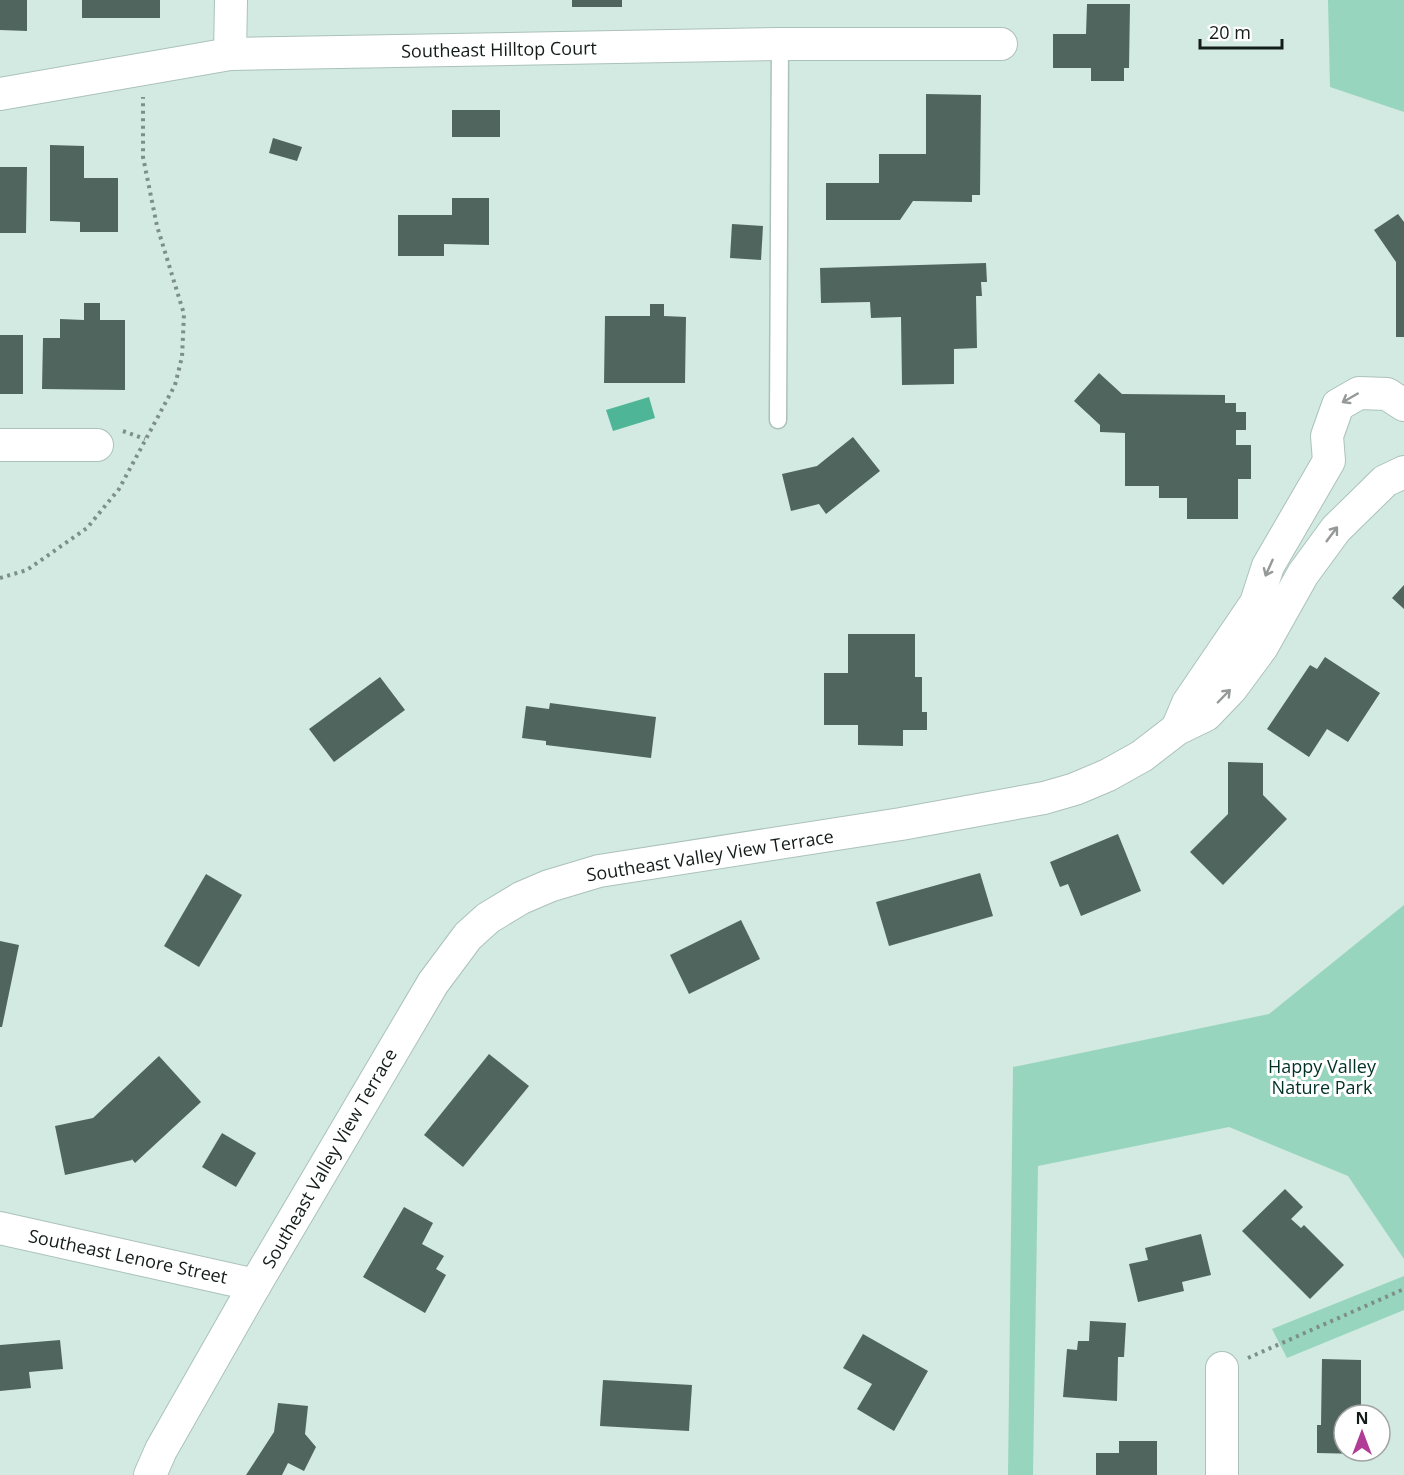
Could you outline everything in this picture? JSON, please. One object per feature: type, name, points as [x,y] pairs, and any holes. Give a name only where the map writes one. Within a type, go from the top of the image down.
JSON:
[{"type":"street","points":[[230,54],[231,0]]},
{"type":"street","name":"Southeast Hilltop Court","points":[[0,94],[230,54],[780,44],[1001,44]]},
{"type":"street","name":"Southeast Valley View Terrace","points":[[1177,729],[1188,703],[1256,603],[1268,566],[1329,461],[1327,436],[1338,405],[1359,393],[1387,394],[1404,405]]},
{"type":"street","points":[[0,445],[97,445]]},
{"type":"street","name":"Southeast Valley View Terrace","points":[[150,1475],[161,1450],[255,1285],[433,982],[468,936],[491,916],[521,898],[549,886],[599,871],[902,824],[1044,798],[1075,789],[1108,775],[1142,756],[1177,729],[1206,715],[1231,689],[1262,647],[1303,574],[1336,529],[1385,481],[1404,472]]},
{"type":"street","name":"Southeast Lenore Street","points":[[0,1228],[255,1285]]},
{"type":"street","points":[[1222,1368],[1222,1475]]},
{"type":"lane","points":[[778,420],[780,44]]},
{"type":"path","points":[[0,578],[27,570],[87,528],[118,489],[175,385],[182,357],[184,314],[157,226],[143,157],[143,97]]},
{"type":"path","points":[[1222,1368],[1270,1350],[1404,1289]]},
{"type":"green space","points":[[1328,0],[1404,0],[1404,112],[1330,87]]},
{"type":"green space","name":"Happy Valley Nature Park","points":[[1404,905],[1404,1259],[1348,1176],[1229,1127],[1038,1166],[1033,1475],[1008,1475],[1013,1067],[1269,1014]]},
{"type":"green space","points":[[1404,1276],[1404,1310],[1287,1358],[1272,1329]]},
{"type":"shaded area","points":[[649,397],[655,418],[613,431],[606,410]]},
{"type":"building","points":[[0,0],[27,0],[27,31],[0,30]]},
{"type":"building","points":[[82,0],[160,0],[160,18],[82,18]]},
{"type":"building","points":[[572,0],[622,0],[622,7],[572,7]]},
{"type":"building","points":[[1087,4],[1130,4],[1129,68],[1124,68],[1124,81],[1091,81],[1091,68],[1053,68],[1053,34],[1086,34]]},
{"type":"building","points":[[926,94],[981,95],[980,195],[972,195],[972,202],[913,201],[900,220],[826,220],[826,183],[879,183],[879,154],[926,154]]},
{"type":"building","points":[[452,110],[500,110],[500,137],[452,137]]},
{"type":"building","points":[[273,138],[302,147],[297,161],[269,153]]},
{"type":"building","points":[[50,145],[84,146],[84,178],[118,178],[118,232],[80,232],[80,222],[50,221]]},
{"type":"building","points":[[0,167],[27,167],[26,233],[0,233]]},
{"type":"building","points":[[452,198],[489,198],[489,245],[444,244],[444,256],[398,256],[398,215],[452,215]]},
{"type":"building","points":[[1398,214],[1404,222],[1404,337],[1396,337],[1396,262],[1374,230]]},
{"type":"building","points":[[732,224],[763,226],[761,260],[730,258]]},
{"type":"building","points":[[986,263],[987,282],[981,282],[982,296],[976,296],[977,348],[954,349],[954,384],[902,385],[901,317],[871,318],[870,302],[821,303],[820,268]]},
{"type":"building","points":[[84,303],[100,303],[100,320],[125,320],[125,390],[42,389],[43,338],[60,338],[60,319],[84,320]]},
{"type":"building","points":[[650,304],[664,304],[664,316],[686,317],[685,383],[604,383],[605,316],[650,316]]},
{"type":"building","points":[[0,335],[23,335],[23,394],[0,394]]},
{"type":"building","points":[[1099,373],[1122,394],[1225,395],[1225,403],[1236,403],[1236,412],[1246,412],[1246,430],[1236,430],[1236,445],[1251,445],[1251,479],[1238,479],[1238,519],[1187,519],[1187,498],[1159,498],[1159,486],[1125,486],[1125,433],[1100,432],[1100,425],[1074,401]]},
{"type":"building","points":[[853,437],[880,471],[826,514],[819,504],[791,511],[782,474],[817,466]]},
{"type":"building","points":[[1404,585],[1404,609],[1392,598]]},
{"type":"building","points":[[848,634],[915,634],[915,677],[922,677],[922,712],[927,712],[927,730],[903,730],[903,746],[858,745],[858,725],[824,725],[824,673],[848,673]]},
{"type":"building","points":[[1325,657],[1380,693],[1348,742],[1327,729],[1309,757],[1267,729],[1310,665],[1317,669]]},
{"type":"building","points":[[380,677],[405,710],[334,762],[309,729]]},
{"type":"building","points":[[550,703],[656,717],[651,758],[546,745],[546,741],[522,738],[526,706],[549,709]]},
{"type":"building","points":[[1228,762],[1263,763],[1263,795],[1287,819],[1223,885],[1190,852],[1228,814]]},
{"type":"building","points":[[1118,834],[1141,891],[1081,916],[1068,884],[1060,887],[1050,862]]},
{"type":"building","points":[[980,873],[993,916],[889,946],[876,902]]},
{"type":"building","points":[[206,874],[242,895],[199,967],[164,946]]},
{"type":"building","points":[[741,920],[760,959],[689,994],[670,955]]},
{"type":"building","points":[[0,941],[19,945],[2,1027],[0,1027]]},
{"type":"building","points":[[489,1054],[529,1086],[463,1167],[424,1135]]},
{"type":"building","points":[[159,1056],[201,1102],[135,1163],[131,1158],[132,1160],[65,1175],[55,1126],[93,1118]]},
{"type":"building","points":[[222,1133],[256,1153],[236,1187],[202,1167]]},
{"type":"building","points":[[1285,1189],[1303,1207],[1291,1219],[1301,1228],[1304,1225],[1344,1265],[1310,1299],[1242,1231]]},
{"type":"building","points":[[404,1207],[433,1223],[422,1244],[444,1256],[436,1269],[446,1275],[425,1313],[363,1277]]},
{"type":"building","points":[[1201,1234],[1211,1275],[1182,1282],[1184,1291],[1138,1302],[1129,1264],[1148,1260],[1145,1248]]},
{"type":"building","points":[[1090,1321],[1126,1323],[1124,1357],[1118,1357],[1117,1401],[1063,1397],[1067,1349],[1077,1350],[1078,1341],[1089,1341]]},
{"type":"building","points":[[863,1334],[928,1371],[894,1431],[857,1409],[872,1384],[843,1368]]},
{"type":"building","points":[[60,1340],[63,1369],[29,1372],[31,1388],[0,1391],[0,1345]]},
{"type":"building","points":[[1322,1359],[1361,1360],[1361,1403],[1332,1403],[1332,1453],[1317,1453],[1317,1425],[1321,1425]]},
{"type":"building","points":[[603,1380],[692,1385],[689,1431],[600,1426]]},
{"type":"building","points":[[278,1403],[308,1406],[305,1434],[316,1447],[304,1471],[288,1463],[282,1475],[246,1475],[274,1432]]},
{"type":"building","points":[[1119,1441],[1157,1441],[1157,1475],[1096,1475],[1096,1453],[1119,1453]]}]
